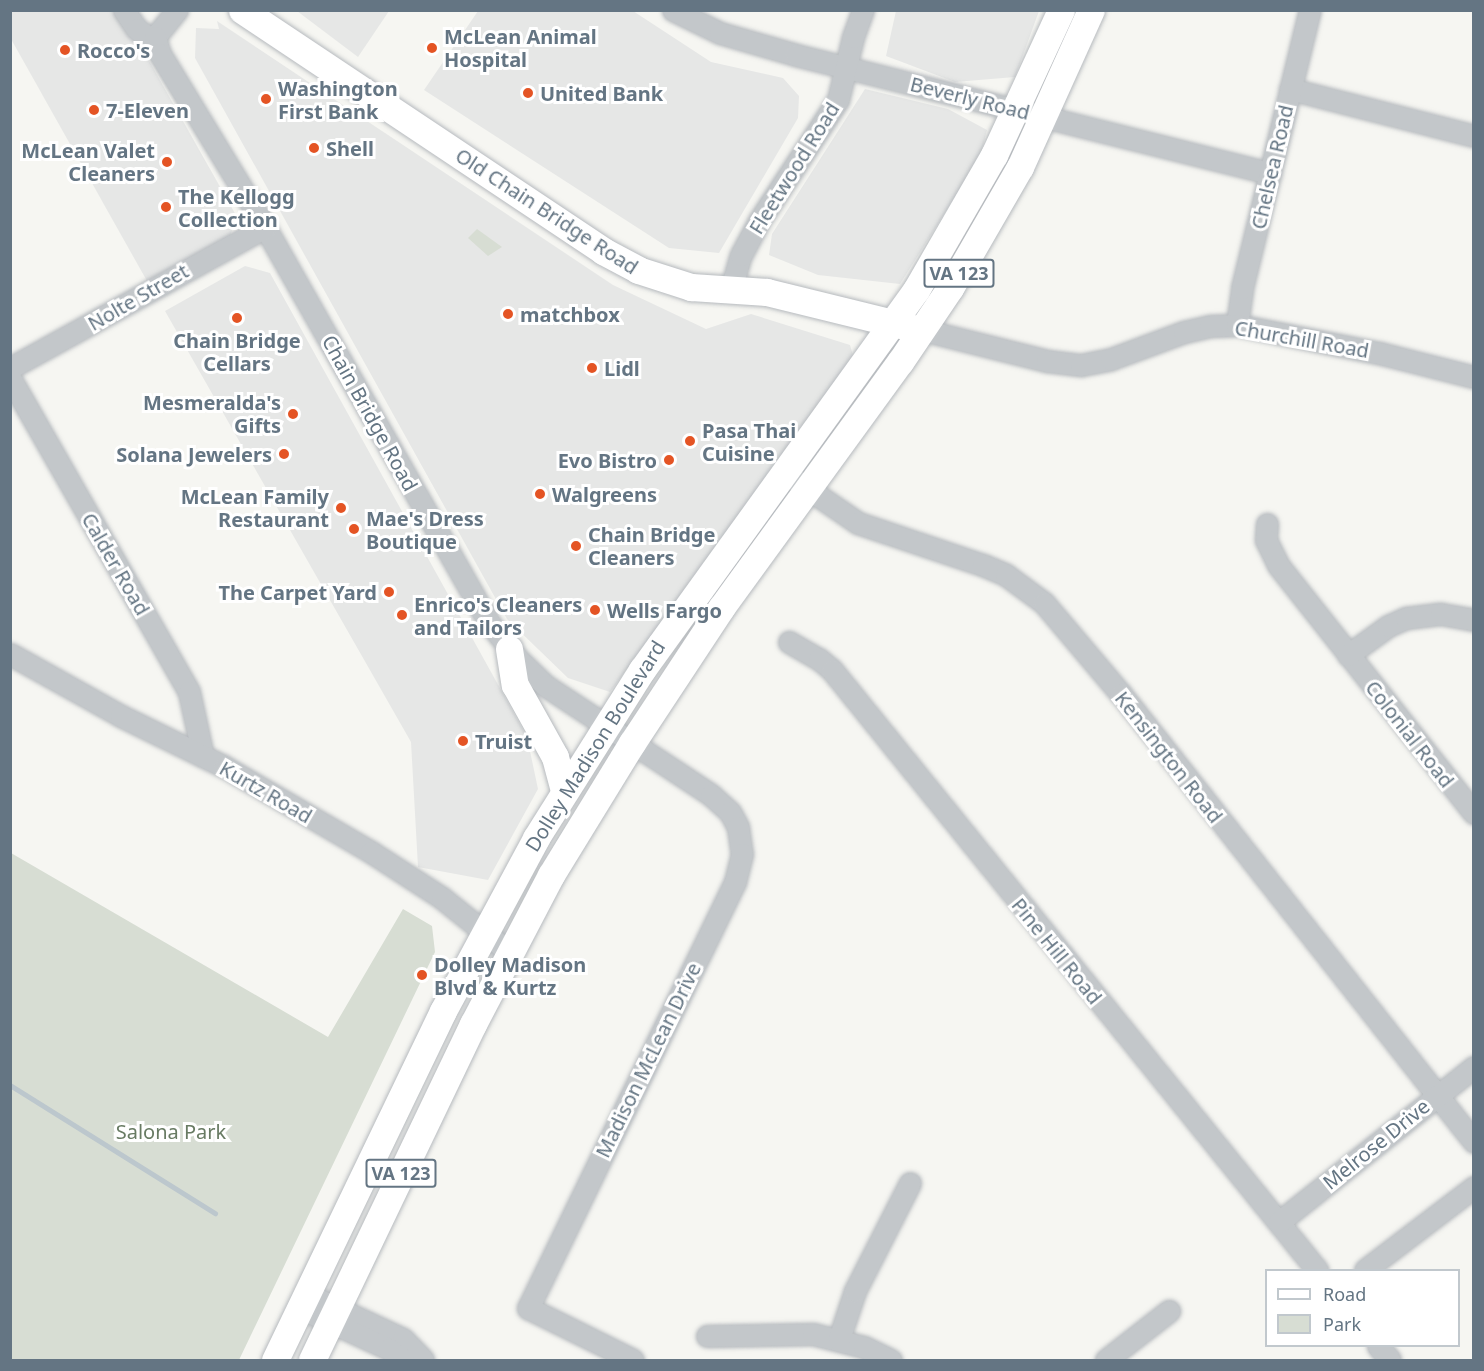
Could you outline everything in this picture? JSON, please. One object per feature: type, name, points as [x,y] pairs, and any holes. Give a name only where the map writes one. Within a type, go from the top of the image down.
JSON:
[{"type":"main road","name":"Old Chain Bridge Road","points":[[242,10],[621,261],[649,275],[680,284],[779,295],[923,330]]},
{"type":"main road","name":"Dolley Madison Boulevard","points":[[275,1360],[484,931],[564,791],[660,644],[894,324],[956,224],[1016,111],[1061,10]]},
{"type":"main road","name":"Dolley Madison Boulevard","points":[[312,1360],[509,952],[565,852],[632,743],[726,600],[923,330],[993,215],[1045,116],[1091,10]]},
{"type":"main road","points":[[509,649],[515,685],[555,757],[564,791]]},
{"type":"street","name":"Chain Bridge Road","points":[[124,10],[137,29],[155,42],[160,54],[265,226],[480,609],[509,649],[546,686],[632,743]]},
{"type":"street","points":[[155,42],[158,32],[177,10]]},
{"type":"street","name":"Beverly Road","points":[[673,10],[736,38],[845,68],[1271,173]]},
{"type":"street","name":"Fleetwood Road","points":[[731,289],[741,255],[762,215],[838,100],[845,68],[863,10]]},
{"type":"street","name":"Chelsea Road","points":[[1237,325],[1242,288],[1310,10]]},
{"type":"street","points":[[1290,89],[1473,136]]},
{"type":"street","name":"Nolte Street","points":[[10,368],[265,226]]},
{"type":"street","name":"Churchill Road","points":[[923,330],[1047,361],[1080,365],[1111,359],[1184,332],[1237,325],[1379,353],[1473,377]]},
{"type":"street","name":"Calder Road","points":[[10,378],[189,692],[203,756]]},
{"type":"street","name":"Kensington Road","points":[[784,473],[842,515],[874,530],[983,564],[1006,575],[1044,603],[1121,694],[1473,1142]]},
{"type":"street","name":"Colonial Road","points":[[1267,524],[1266,540],[1278,565],[1473,813]]},
{"type":"street","points":[[1348,655],[1388,626],[1406,618],[1434,613],[1473,620]]},
{"type":"street","name":"Pine Hill Road","points":[[789,642],[819,659],[832,670],[1316,1269]]},
{"type":"street","name":"Kurtz Road","points":[[10,654],[121,716],[203,756],[412,877],[509,952]]},
{"type":"street","name":"Madison McLean Drive","points":[[632,743],[724,806],[738,827],[742,844],[741,863],[735,882],[528,1308],[633,1360]]},
{"type":"street","name":"Melrose Drive","points":[[1279,1222],[1473,1067]]},
{"type":"street","points":[[839,1339],[855,1291],[910,1183]]},
{"type":"street","points":[[1366,1269],[1473,1187]]},
{"type":"street","points":[[304,1301],[333,1315],[403,1360]]},
{"type":"street","points":[[1106,1360],[1169,1311]]},
{"type":"street","points":[[333,1315],[403,1339],[423,1360]]},
{"type":"street","points":[[707,1336],[813,1334],[839,1339],[891,1360]]},
{"type":"street","points":[[1379,1347],[1390,1360]]},
{"type":"shaded area","points":[[10,11],[121,11],[237,217],[230,236],[147,281],[11,39]]},
{"type":"shaded area","points":[[297,11],[389,11],[358,57]]},
{"type":"shaded area","points":[[478,11],[633,11],[711,62],[783,78],[799,96],[798,118],[719,253],[669,248],[424,90]]},
{"type":"shaded area","points":[[896,11],[1039,11],[1015,77],[955,82],[886,56]]},
{"type":"shaded area","points":[[217,21],[613,285],[706,329],[751,314],[850,345],[854,359],[610,692],[568,678],[507,619],[195,58],[196,28],[219,29]]},
{"type":"shaded area","points":[[865,89],[948,109],[987,130],[980,157],[900,284],[818,275],[769,255],[772,234]]},
{"type":"shaded area","points":[[245,266],[270,273],[527,737],[538,789],[488,880],[418,867],[411,742],[165,311]]},
{"type":"green space","points":[[477,229],[502,247],[488,256],[468,238]]},
{"type":"green space","name":"Salona Park","points":[[11,853],[328,1037],[403,909],[432,926],[435,952],[239,1360],[11,1360]]},
{"type":"waterway","points":[[10,1085],[215,1213]]},
{"type":"place","name":"McLean Animal Hospital","points":[[432,48]]},
{"type":"place","name":"Rocco's","points":[[65,50]]},
{"type":"place","name":"United Bank","points":[[528,93]]},
{"type":"place","name":"Washington First Bank","points":[[266,99]]},
{"type":"place","name":"7-Eleven","points":[[94,110]]},
{"type":"place","name":"Shell","points":[[314,148]]},
{"type":"place","name":"McLean Valet Cleaners","points":[[167,162]]},
{"type":"place","name":"The Kellogg Collection","points":[[166,207]]},
{"type":"place","name":"matchbox","points":[[508,314]]},
{"type":"place","name":"Chain Bridge Cellars","points":[[237,318]]},
{"type":"place","name":"Lidl","points":[[592,368]]},
{"type":"place","name":"Mesmeralda's Gifts","points":[[293,414]]},
{"type":"place","name":"Pasa Thai Cuisine","points":[[690,441]]},
{"type":"place","name":"Solana Jewelers","points":[[284,454]]},
{"type":"place","name":"Evo Bistro","points":[[669,460]]},
{"type":"place","name":"Walgreens","points":[[540,494]]},
{"type":"place","name":"McLean Family Restaurant","points":[[341,508]]},
{"type":"place","name":"Mae's Dress Boutique","points":[[354,529]]},
{"type":"place","name":"Chain Bridge Cleaners","points":[[576,546]]},
{"type":"place","name":"The Carpet Yard","points":[[389,592]]},
{"type":"place","name":"Wells Fargo","points":[[595,610]]},
{"type":"place","name":"Enrico's Cleaners and Tailors","points":[[402,615]]},
{"type":"place","name":"Truist","points":[[463,741]]},
{"type":"place","name":"Dolley Madison Blvd & Kurtz","points":[[422,975]]}]
